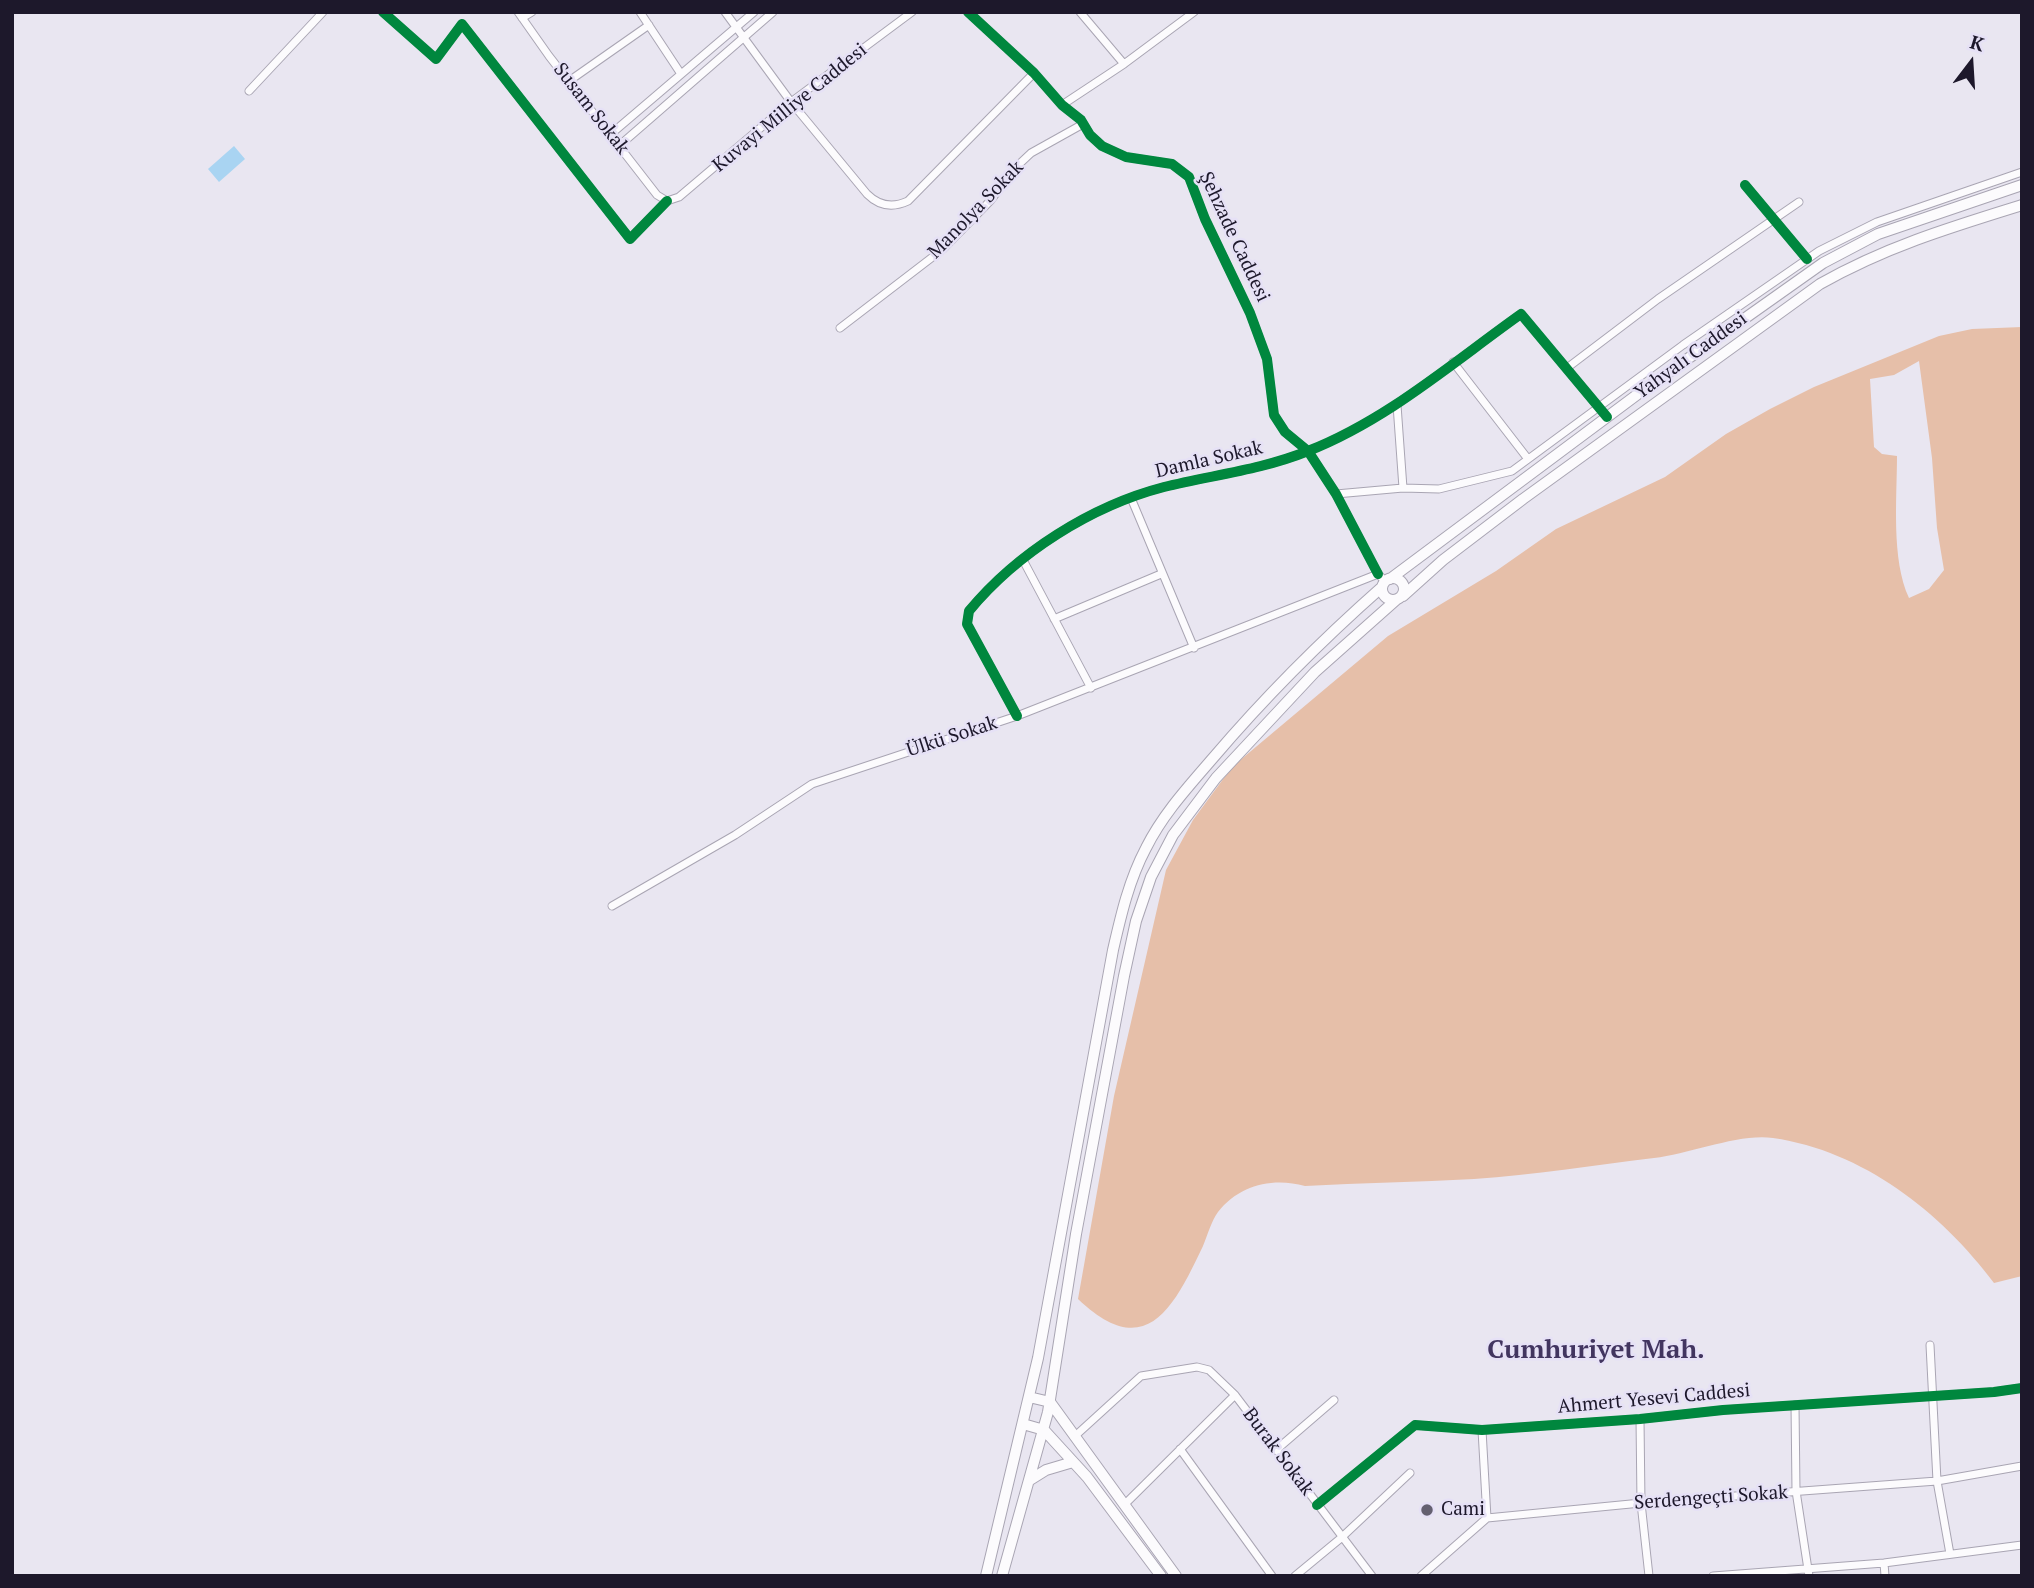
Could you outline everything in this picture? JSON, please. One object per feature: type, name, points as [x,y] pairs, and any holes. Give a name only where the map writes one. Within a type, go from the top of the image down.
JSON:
[{"type":"main road","name":"Yahyalı Caddesi","points":[[986,1576],[1029,1397],[1112,950],[1138,865],[1153,834],[1173,805],[1237,730],[1384,580],[1607,417],[1789,285],[1841,253],[1878,234],[2022,185]]},
{"type":"main road","name":"Yahyalı Caddesi","points":[[1002,1576],[1050,1402],[1076,1234],[1136,921],[1150,877],[1173,835],[1216,778],[1315,672],[1443,560],[1523,499],[1820,284],[1907,242],[2022,205]]},
{"type":"main road","points":[[1384,580],[1401,581],[1405,588],[1400,598],[1385,597],[1384,580]]},
{"type":"main road","points":[[1029,1397],[1050,1402],[1176,1576]]},
{"type":"main road","points":[[1023,1424],[1044,1430],[1087,1477],[1161,1576]]},
{"type":"main road","points":[[1030,1480],[1046,1470],[1073,1462]]},
{"type":"street","points":[[249,91],[323,12]]},
{"type":"street","name":"Kuvayi Milliye Caddesi","points":[[383,12],[436,60],[462,24],[630,239],[667,201],[679,197],[790,102],[912,12]]},
{"type":"street","points":[[520,15],[532,12]]},
{"type":"street","points":[[640,12],[681,74]]},
{"type":"street","points":[[725,12],[790,102],[867,194],[881,204],[892,205],[908,201],[1034,72]]},
{"type":"street","points":[[611,134],[754,12]]},
{"type":"street","points":[[620,145],[773,12]]},
{"type":"street","name":"Şehzade Caddesi","points":[[968,12],[1034,72],[1096,141],[1110,151],[1136,160],[1172,164],[1189,177],[1205,219],[1250,313],[1267,359],[1274,415],[1285,432],[1308,451],[1336,494],[1384,580]]},
{"type":"street","points":[[1062,105],[1124,64],[1194,12]]},
{"type":"street","points":[[1081,13],[1124,64]]},
{"type":"street","name":"Susam Sokak","points":[[520,15],[657,195],[667,201]]},
{"type":"street","points":[[569,81],[649,25]]},
{"type":"street","name":"Manolya Sokak","points":[[840,328],[943,249],[991,200],[1014,169],[1031,153],[1083,124]]},
{"type":"street","points":[[1336,494],[1403,488],[1439,489],[1512,471],[1807,259],[1837,241],[1877,222],[2022,172]]},
{"type":"street","points":[[1745,186],[1807,259]]},
{"type":"street","points":[[1567,368],[1658,299],[1799,202]]},
{"type":"street","name":"Damla Sokak","points":[[1017,716],[968,624],[967,617],[971,607],[1023,560],[1083,520],[1131,498],[1165,487],[1248,470],[1308,451],[1356,429],[1397,405],[1521,314],[1607,417]]},
{"type":"street","points":[[1453,362],[1528,459]]},
{"type":"street","points":[[1397,405],[1403,488]]},
{"type":"street","points":[[1131,498],[1194,648]]},
{"type":"street","points":[[1023,560],[1091,688]]},
{"type":"street","points":[[1054,619],[1161,574]]},
{"type":"street","name":"Ülkü Sokak","points":[[612,906],[735,835],[812,784],[1017,716],[1194,648],[1384,580]]},
{"type":"street","points":[[1930,1345],[1937,1481],[1950,1554]]},
{"type":"street","name":"Burak Sokak","points":[[1074,1437],[1141,1376],[1203,1368],[1209,1370],[1236,1395],[1372,1576]]},
{"type":"street","name":"Ahmert Yesevi Caddesi","points":[[1317,1505],[1415,1424],[1482,1430],[2022,1388]]},
{"type":"street","points":[[1124,1505],[1236,1395]]},
{"type":"street","points":[[1276,1450],[1334,1400]]},
{"type":"street","points":[[1795,1405],[1796,1491],[1808,1572]]},
{"type":"street","points":[[1640,1419],[1641,1503],[1649,1576]]},
{"type":"street","points":[[1422,1576],[1487,1518],[1482,1430]]},
{"type":"street","points":[[1180,1450],[1272,1576]]},
{"type":"street","name":"Serdengeçti Sokak","points":[[1487,1518],[1641,1503],[1937,1481],[2022,1466]]},
{"type":"street","points":[[1295,1576],[1341,1538],[1410,1473]]},
{"type":"street","points":[[1713,1576],[1808,1572],[2022,1545]]},
{"type":"street","points":[[1884,1563],[1885,1576]]},
{"type":"shaded area","points":[[2022,327],[2022,1276],[1994,1283],[1950,1232],[1925,1209],[1869,1171],[1806,1145],[1760,1137],[1654,1158],[1496,1177],[1305,1186],[1269,1183],[1236,1195],[1218,1212],[1181,1289],[1169,1307],[1155,1320],[1140,1327],[1122,1327],[1102,1318],[1078,1299],[1114,1096],[1166,870],[1193,820],[1232,767],[1388,636],[1496,571],[1556,529],[1665,477],[1726,434],[1814,387],[1939,336],[1972,329]],"holes":[[[1919,361],[1932,458],[1937,528],[1944,570],[1929,589],[1909,598],[1903,582],[1897,547],[1897,456],[1882,454],[1874,447],[1870,379],[1894,375]]]},
{"type":"water","points":[[234,146],[245,159],[219,182],[208,169]]},
{"type":"cycle path","points":[[383,12],[436,59],[462,24],[630,239],[667,201]]},
{"type":"cycle path","points":[[968,12],[1034,73],[1062,105],[1081,120],[1090,135],[1102,146],[1126,157],[1172,164],[1189,177],[1205,219],[1250,313],[1267,359],[1274,415],[1285,432],[1308,451],[1336,494],[1378,574]]},
{"type":"cycle path","points":[[1745,185],[1807,259]]},
{"type":"cycle path","points":[[1017,716],[967,624],[969,611],[1009,570],[1057,534],[1083,519],[1137,495],[1290,458],[1337,438],[1392,407],[1521,314],[1607,417]]},
{"type":"cycle path","points":[[1317,1505],[1415,1425],[1482,1430],[2022,1388]]},
{"type":"place","name":"Cami","points":[[1427,1510]]},
{"type":"district","name":"Cumhuriyet Mah.","points":[[1596,1351]]}]
